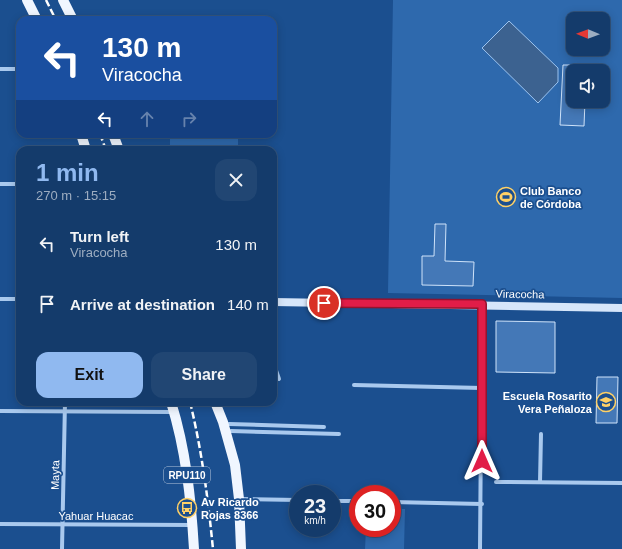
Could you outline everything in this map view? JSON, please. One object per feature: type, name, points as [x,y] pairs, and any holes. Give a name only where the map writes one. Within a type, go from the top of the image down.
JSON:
[{"type":"main road","points":[[27,0],[35,16]]},
{"type":"main road","points":[[63,0],[71,16]]},
{"type":"main road","name":"Viracocha","points":[[277,302],[482,304],[622,308]]},
{"type":"main road","points":[[217,406],[223,422],[235,465]]},
{"type":"main road","points":[[223,406],[230,427],[235,465],[239,499],[241,549]]},
{"type":"main road","name":"RPU110","points":[[173,407],[186,464],[194,549]]},
{"type":"street","points":[[0,69],[16,69]]},
{"type":"street","points":[[0,184],[16,184]]},
{"type":"street","points":[[0,299],[16,299]]},
{"type":"street","points":[[480,549],[482,504],[482,304]]},
{"type":"street","points":[[277,373],[279,379]]},
{"type":"street","points":[[354,385],[482,388]]},
{"type":"street","name":"Mayta","points":[[62,549],[65,406]]},
{"type":"street","points":[[0,411],[65,412],[173,407]]},
{"type":"street","points":[[230,427],[324,427]]},
{"type":"street","points":[[230,427],[339,434]]},
{"type":"street","points":[[540,482],[541,434]]},
{"type":"street","points":[[496,482],[622,483]]},
{"type":"street","points":[[239,499],[289,500]]},
{"type":"street","points":[[401,502],[482,504]]},
{"type":"street","name":"Yahuar Huacac","points":[[0,524],[192,525]]},
{"type":"shaded area","name":"Club Banco de Córdoba","points":[[393,0],[622,0],[622,298],[388,293]]},
{"type":"shaded area","points":[[509,21],[558,68],[558,82],[538,103],[482,48]]},
{"type":"shaded area","points":[[170,138],[238,138],[238,146],[170,146]]},
{"type":"shaded area","points":[[401,509],[405,509],[404,549],[365,549],[366,537],[401,537]]},
{"type":"building","points":[[563,65],[566,65],[566,108],[585,108],[584,126],[560,125]]},
{"type":"building","points":[[435,224],[446,224],[445,261],[474,262],[473,286],[422,285],[422,256],[434,256]]},
{"type":"building","points":[[496,321],[555,322],[555,373],[496,372]]},
{"type":"building","points":[[597,377],[618,377],[617,423],[596,423]]},
{"type":"railway","points":[[46,0],[54,16]]},
{"type":"railway","points":[[102,138],[104,146]]},
{"type":"railway","points":[[191,406],[204,475],[213,549]]},
{"type":"place","name":"Club Banco de Córdoba","points":[[506,197]]},
{"type":"place","name":"Escuela Rosarito Vera Peñaloza","points":[[606,402]]},
{"type":"place","name":"Av Ricardo Rojas 8366","points":[[187,508]]},
{"type":"route","points":[[324,303],[482,304],[482,461]]}]
